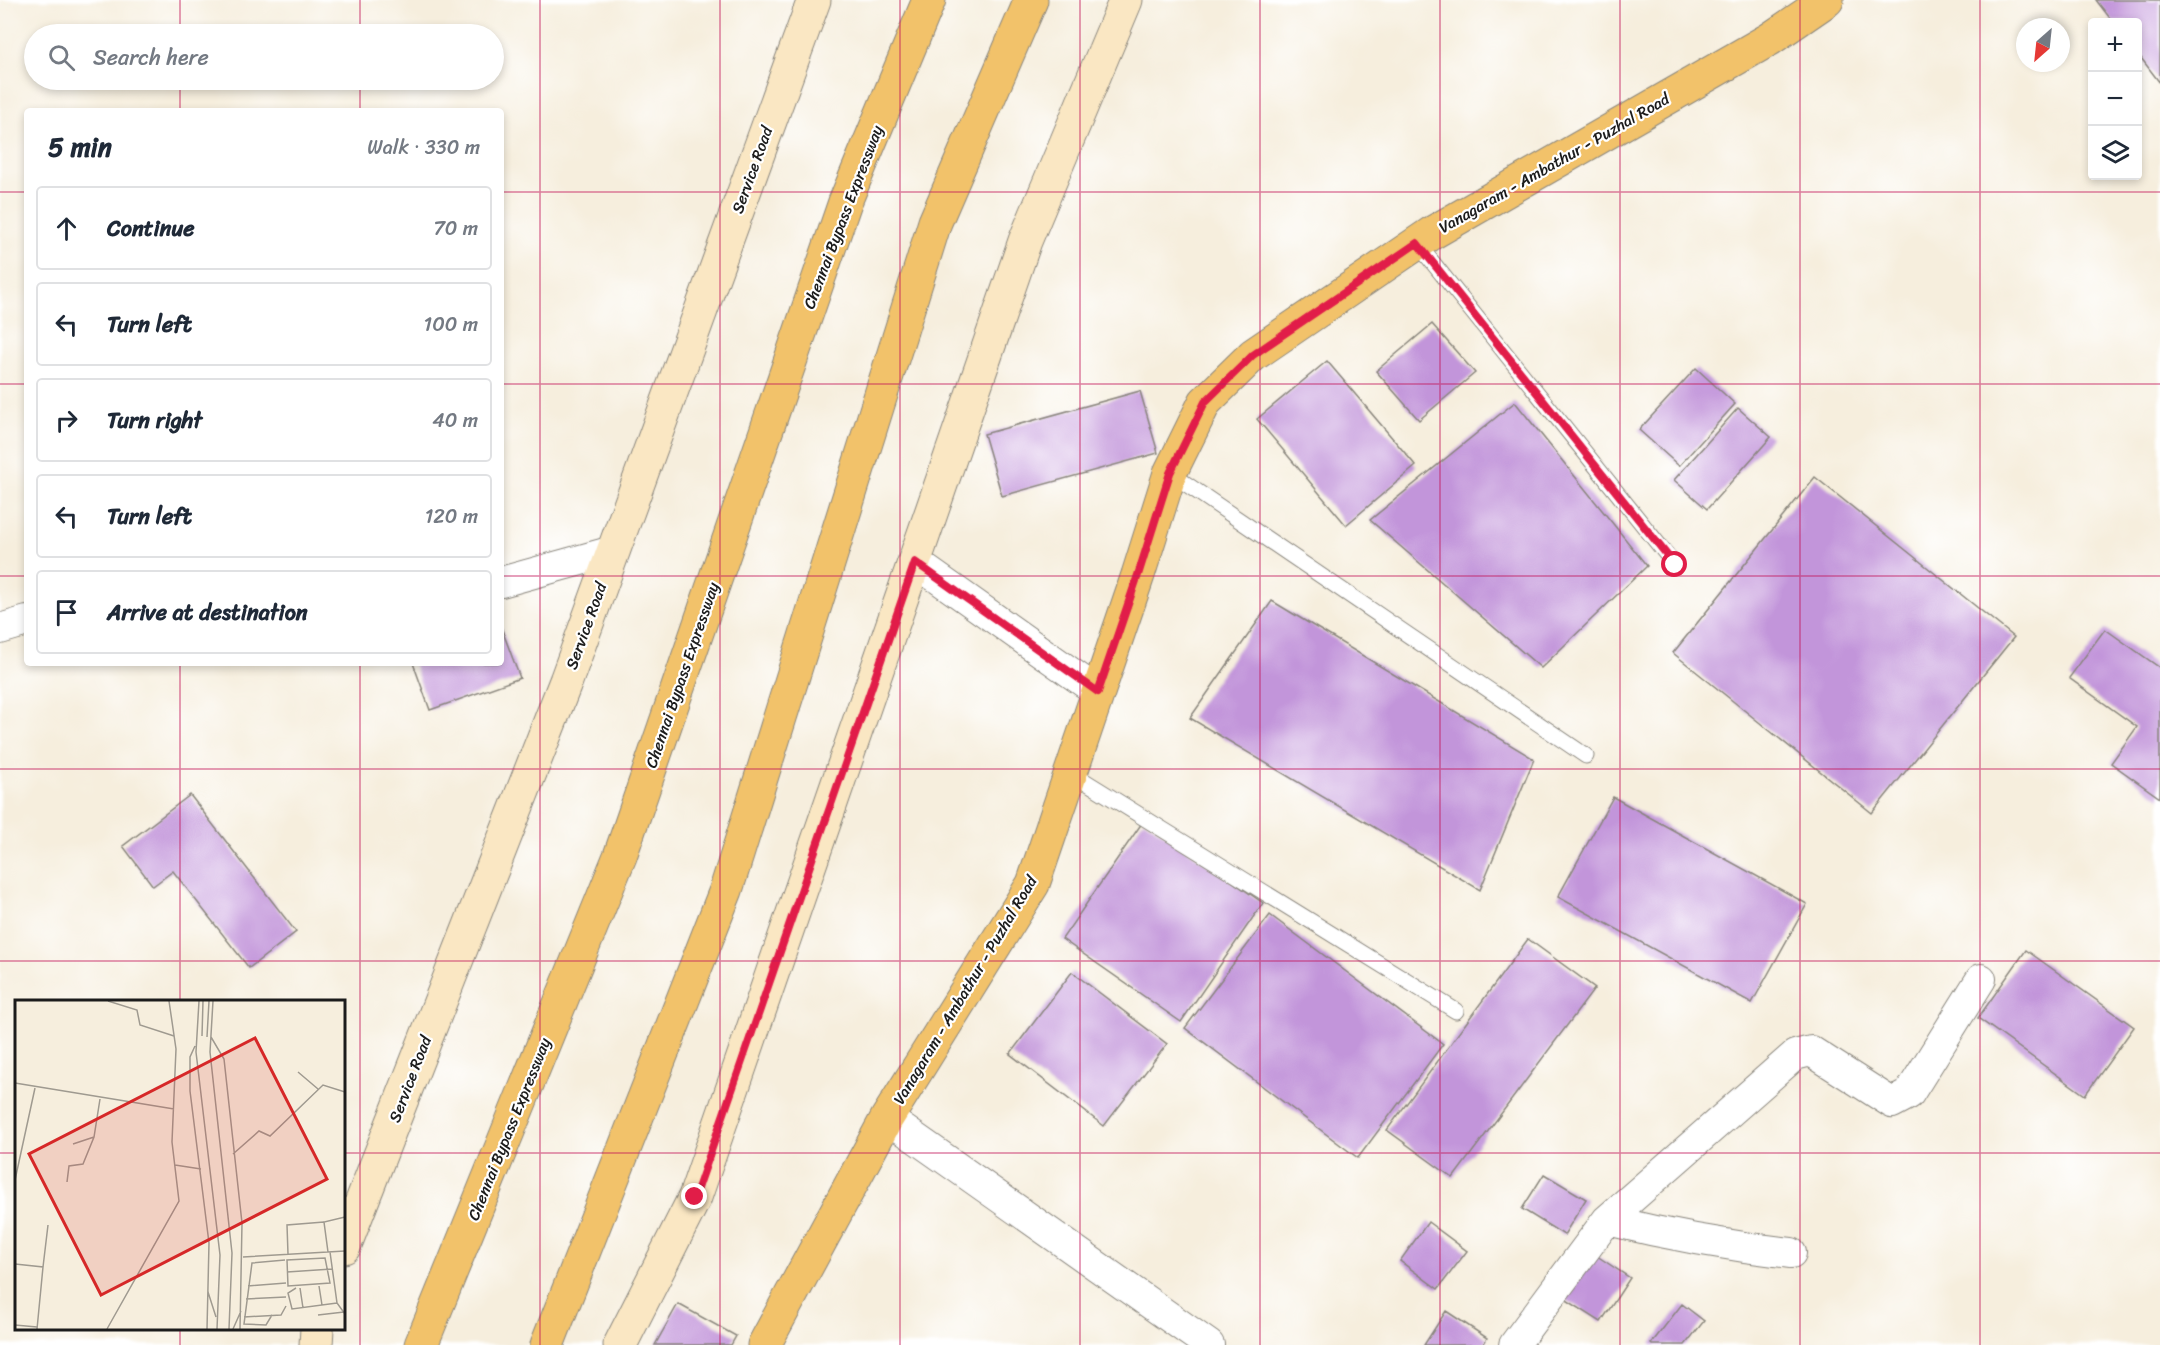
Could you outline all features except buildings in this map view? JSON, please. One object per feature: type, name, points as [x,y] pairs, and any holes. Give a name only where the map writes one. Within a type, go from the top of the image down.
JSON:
[{"type":"main road","name":"Chennai Bypass Expressway","points":[[421,1345],[620,856],[845,202],[929,0]]},
{"type":"main road","points":[[547,1345],[726,890],[935,222],[1030,0]]},
{"type":"main road","name":"Vanagaram - Ambathur - Puzhal Road","points":[[764,1345],[887,1118],[1033,884],[1138,575],[1170,473],[1205,402],[1253,355],[1432,233],[1770,39],[1827,0]]},
{"type":"street","name":"Service Road","points":[[345,1244],[566,681],[814,0]]},
{"type":"street","points":[[620,1345],[695,1197],[1025,240],[1126,0]]},
{"type":"street","points":[[504,581],[613,551]]},
{"type":"street","points":[[915,562],[1098,692]]},
{"type":"street","points":[[0,629],[24,622]]},
{"type":"street","points":[[1514,1345],[1607,1220],[1795,1055],[1811,1051],[1892,1103],[1909,1094],[1981,979]]},
{"type":"street","points":[[887,1118],[1209,1345]]},
{"type":"street","points":[[1607,1220],[1737,1247],[1791,1253]]},
{"type":"street","points":[[316,1345],[317,1330]]},
{"type":"lane","points":[[1417,243],[1675,565]]},
{"type":"lane","points":[[1170,473],[1586,756]]},
{"type":"lane","points":[[1070,772],[1456,1011]]},
{"type":"route","points":[[695,1197],[915,562],[1098,692],[1170,473],[1205,402],[1253,355],[1417,243],[1675,565]]}]
